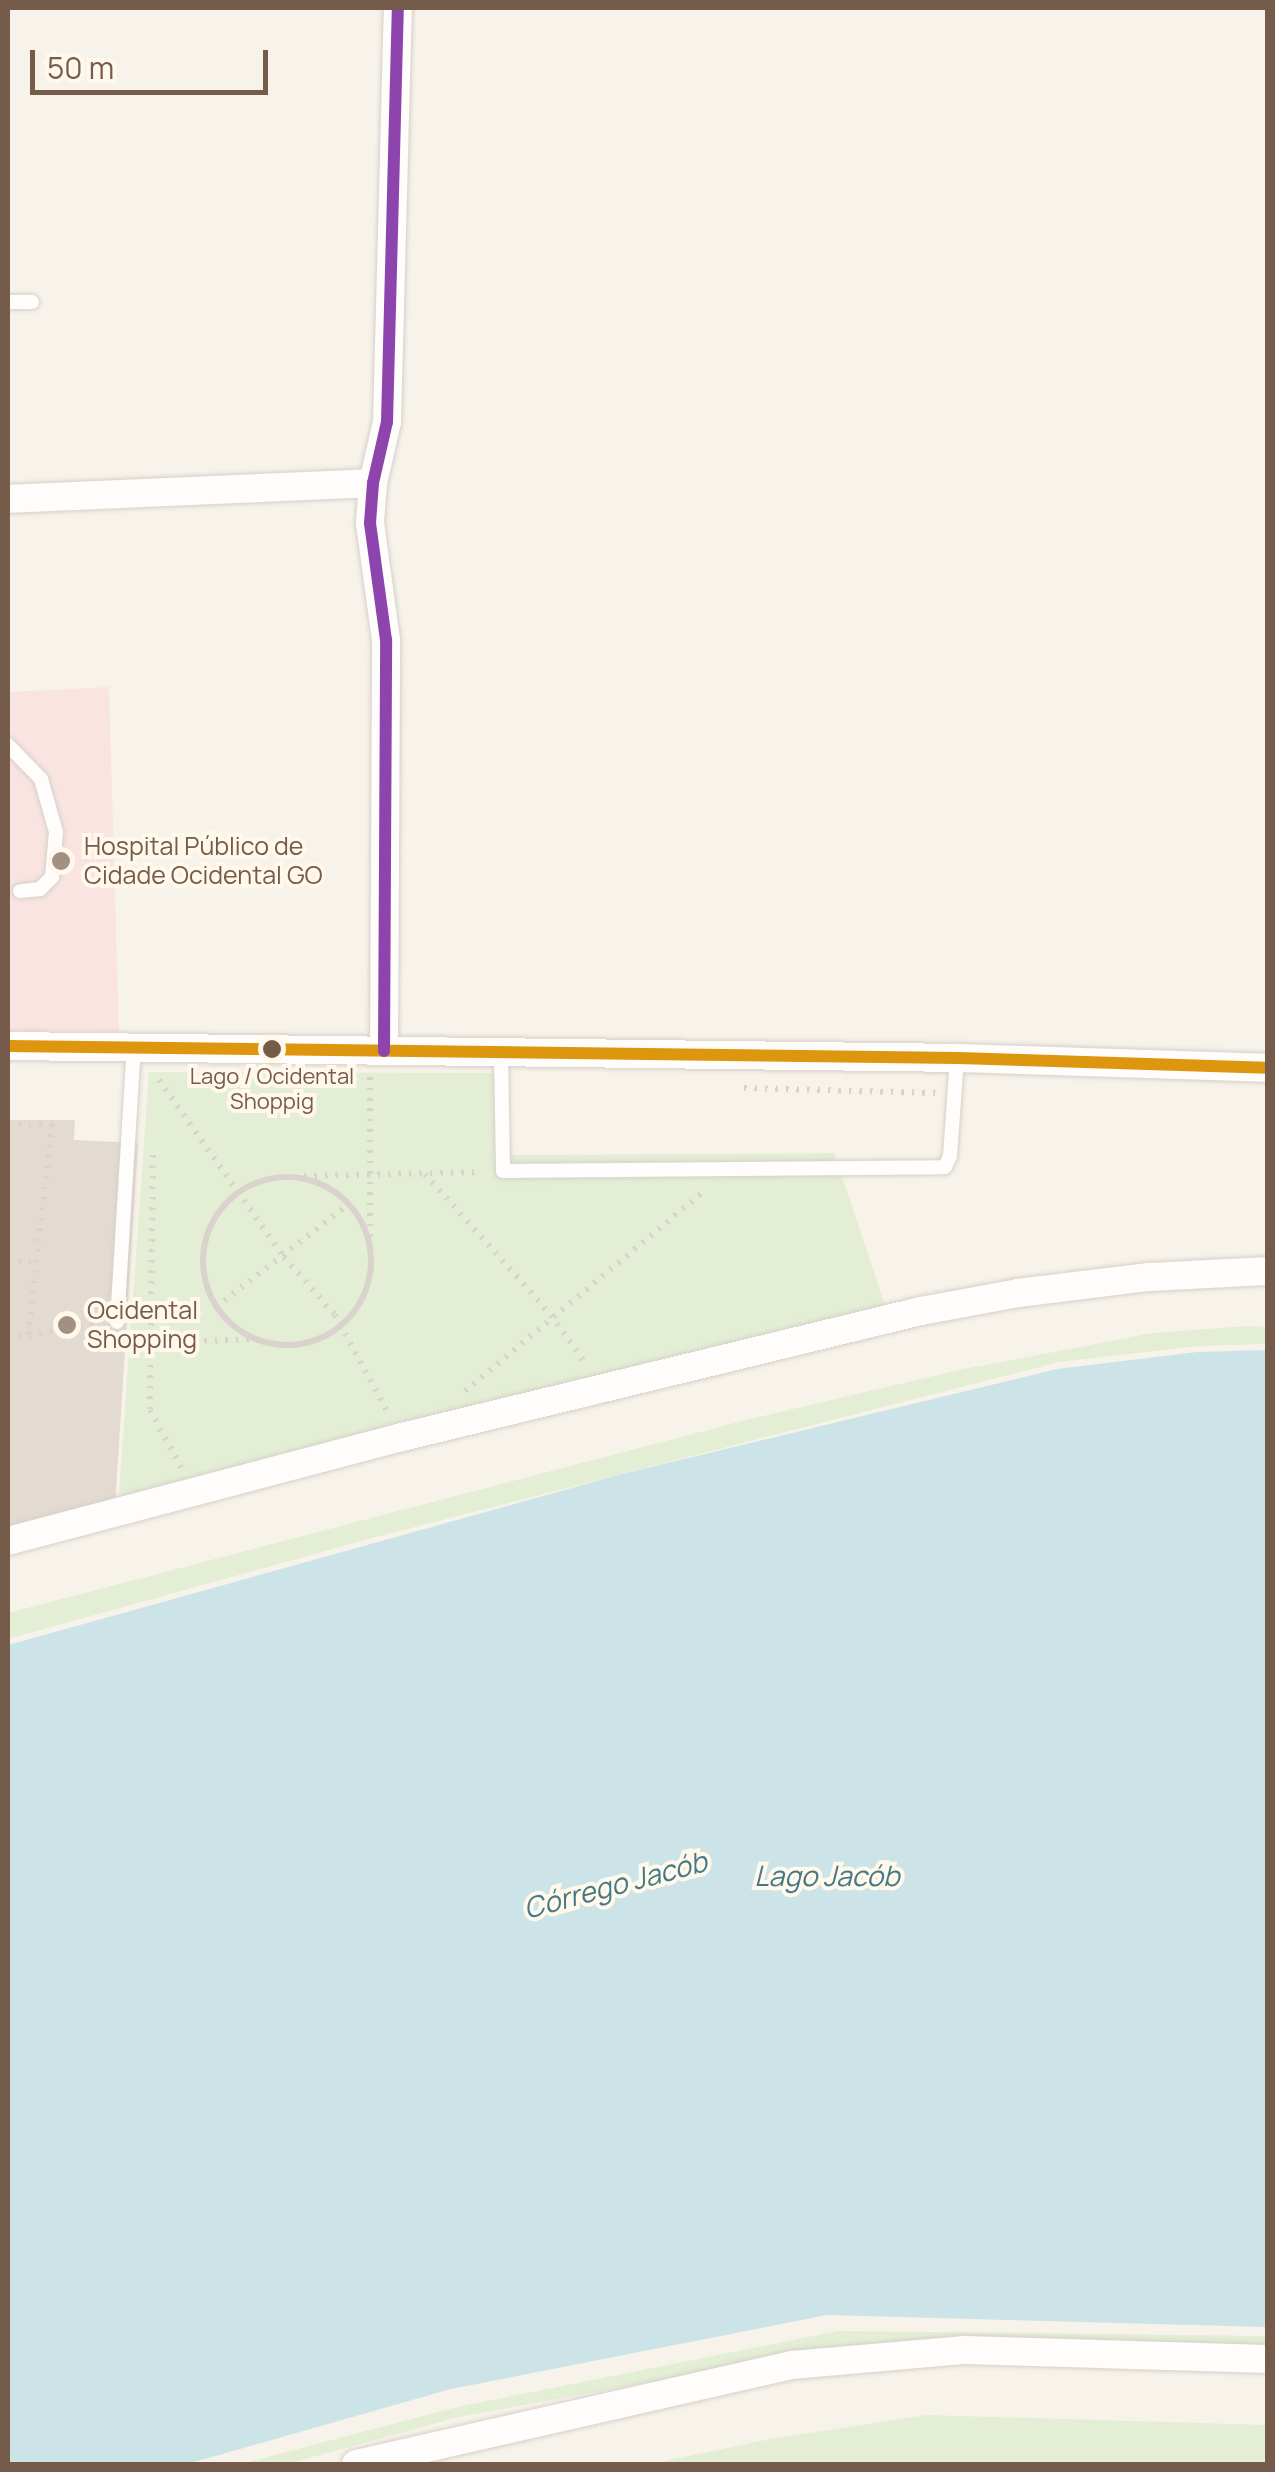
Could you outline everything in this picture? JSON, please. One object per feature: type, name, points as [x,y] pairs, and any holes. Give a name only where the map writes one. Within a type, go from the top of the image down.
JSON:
[{"type":"street","points":[[377,1050],[386,640],[370,523],[373,483],[386,422],[398,8]]},
{"type":"street","points":[[8,499],[373,483]]},
{"type":"street","points":[[8,1046],[956,1058],[1268,1068]]},
{"type":"street","points":[[8,1541],[402,1438],[922,1311],[1018,1293],[1149,1277],[1268,1271]]},
{"type":"street","points":[[356,2464],[792,2365],[979,2350],[1268,2359]]},
{"type":"lane","points":[[8,302],[32,302]]},
{"type":"lane","points":[[8,745],[41,779],[56,832],[52,877],[40,889],[20,891]]},
{"type":"lane","points":[[117,1322],[129,1142],[144,1048]]},
{"type":"lane","points":[[501,1055],[503,1170],[944,1167],[950,1156],[956,1058]]},
{"type":"path","points":[[144,1048],[156,1081],[240,1190],[284,1257],[335,1315],[402,1438]]},
{"type":"path","points":[[152,1343],[255,1339],[298,1344],[340,1328],[352,1315],[369,1282],[377,1050]]},
{"type":"path","points":[[8,1124],[52,1124],[28,1334]]},
{"type":"path","points":[[153,1138],[153,1421],[196,1492]]},
{"type":"path","points":[[255,1339],[233,1326],[216,1307],[206,1287],[204,1242],[217,1212],[240,1190],[282,1176],[503,1170]]},
{"type":"path","points":[[456,1398],[728,1171]]},
{"type":"path","points":[[425,1174],[552,1315],[603,1389]]},
{"type":"path","points":[[282,1176],[307,1178],[349,1204],[363,1224],[370,1246]]},
{"type":"path","points":[[216,1307],[349,1204]]},
{"type":"path","points":[[8,1262],[36,1261]]},
{"type":"path","points":[[8,1338],[92,1325]]},
{"type":"shaded area","name":"Hospital Público de Cidade Ocidental GO","points":[[109,687],[119,1031],[8,1030],[8,692]]},
{"type":"green space","points":[[149,1072],[493,1073],[507,1155],[834,1153],[885,1305],[118,1507]]},
{"type":"green space","points":[[1267,1327],[1267,1344],[1198,1346],[1059,1362],[372,1538],[8,1639],[8,1613],[750,1419],[959,1370],[1153,1333]]},
{"type":"green space","points":[[838,2331],[1267,2336],[1267,2347],[837,2348],[459,2417],[287,2464],[241,2464],[457,2407]]},
{"type":"green space","points":[[927,2415],[1267,2425],[1267,2464],[650,2464],[770,2439]]},
{"type":"water","name":"Lago Jacób","points":[[1267,1350],[1267,2327],[827,2315],[451,2389],[187,2464],[8,2464],[8,1645],[622,1474],[1057,1369],[1197,1352]]},
{"type":"building","name":"Ocidental Shopping","points":[[8,1120],[75,1120],[74,1140],[138,1143],[115,1508],[8,1535]]},
{"type":"transit line","points":[[384,1051],[386,640],[370,523],[373,483],[387,422],[398,8]]},
{"type":"transit line","points":[[8,1046],[957,1058],[1268,1068]]},
{"type":"place","name":"Hospital Público de Cidade Ocidental GO","points":[[61,861]]},
{"type":"place","name":"Lago / Ocidental Shoppig","points":[[272,1049]]},
{"type":"place","name":"Ocidental Shopping","points":[[67,1325]]},
{"type":"water label","name":"Córrego Jacób","points":[[615,1884]]}]
